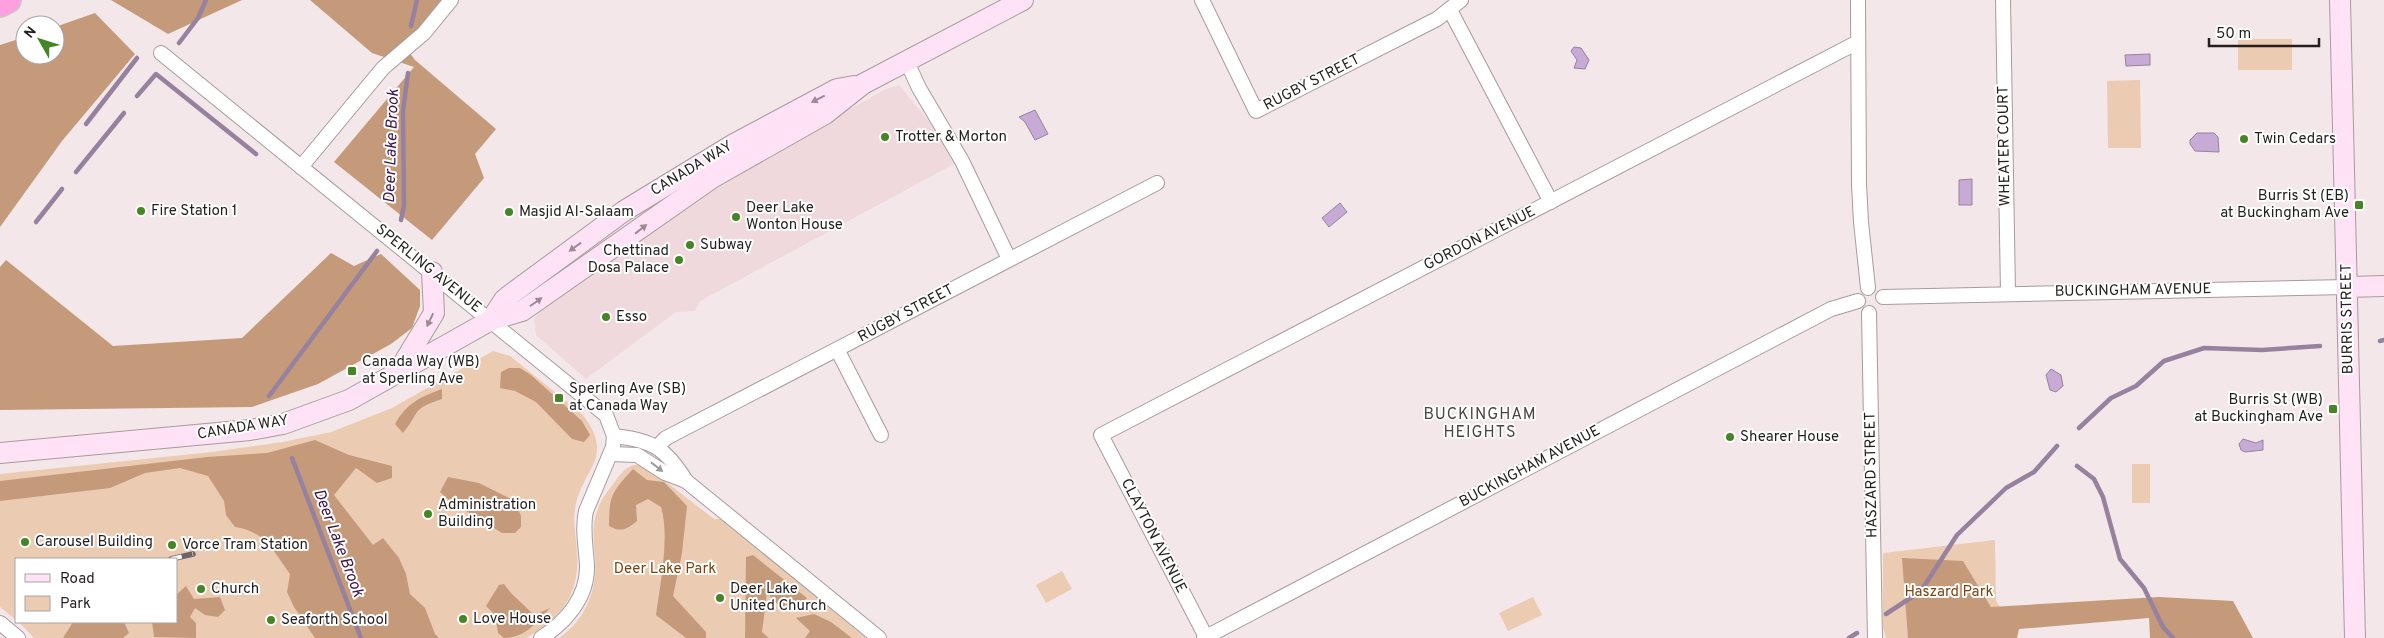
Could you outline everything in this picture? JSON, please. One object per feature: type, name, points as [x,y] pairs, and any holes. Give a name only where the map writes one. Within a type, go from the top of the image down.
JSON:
[{"type":"highway","points":[[0,4],[8,0]]},
{"type":"main road","name":"CANADA WAY","points":[[0,453],[200,436],[283,424],[349,400],[491,320],[504,300],[510,295],[624,211],[734,144],[837,89],[863,84],[1023,0]]},
{"type":"main road","name":"BURRIS STREET","points":[[2340,0],[2355,638]]},
{"type":"main road","points":[[397,374],[434,313],[432,272]]},
{"type":"main road","name":"BUCKINGHAM AVENUE","points":[[2347,287],[2384,286]]},
{"type":"street","points":[[301,167],[383,68],[424,33],[451,0]]},
{"type":"street","name":"RUGBY STREET","points":[[1202,0],[1256,111],[1450,10],[1461,0]]},
{"type":"street","points":[[1858,0],[1859,185],[1868,288]]},
{"type":"street","name":"WHEATER COURT","points":[[2003,0],[2008,293]]},
{"type":"street","points":[[1450,10],[1551,202]]},
{"type":"street","name":"GORDON AVENUE","points":[[1101,435],[1858,42]]},
{"type":"street","name":"SPERLING AVENUE","points":[[161,53],[599,408],[606,415],[614,436]]},
{"type":"street","points":[[907,62],[919,88],[962,160],[1009,259]]},
{"type":"street","name":"RUGBY STREET","points":[[657,447],[666,438],[838,351],[1009,259],[1157,183]]},
{"type":"street","name":"BUCKINGHAM AVENUE","points":[[1883,297],[2347,287]]},
{"type":"street","points":[[1868,288],[1879,291],[1883,297],[1880,308],[1870,313],[1861,308],[1858,301],[1860,294],[1868,288]]},
{"type":"street","name":"BUCKINGHAM AVENUE","points":[[1205,638],[1830,309],[1858,301]]},
{"type":"street","name":"HASZARD STREET","points":[[1870,313],[1875,638]]},
{"type":"street","points":[[838,351],[881,434]]},
{"type":"street","name":"CLAYTON AVENUE","points":[[1101,435],[1205,638]]},
{"type":"street","points":[[541,638],[564,622],[580,597],[587,568],[584,536],[586,511],[612,454],[614,436],[641,440],[657,447],[675,462],[686,481]]},
{"type":"street","points":[[612,454],[638,455],[665,474],[686,481],[879,638]]},
{"type":"street","points":[[0,623],[18,638]]},
{"type":"shaded area","points":[[1574,47],[1581,48],[1589,60],[1585,69],[1574,68],[1577,60],[1571,51]]},
{"type":"shaded area","points":[[2150,54],[2150,65],[2126,66],[2125,55]]},
{"type":"shaded area","points":[[899,85],[933,126],[954,164],[700,301],[695,311],[676,312],[586,379],[536,335],[534,319],[541,309],[691,203],[776,150],[886,89]]},
{"type":"shaded area","points":[[1035,110],[1048,134],[1035,140],[1025,122],[1019,117]]},
{"type":"shaded area","points":[[2197,133],[2214,133],[2218,137],[2219,152],[2195,151],[2190,144],[2190,140]]},
{"type":"shaded area","points":[[1972,179],[1972,205],[1959,205],[1959,180]]},
{"type":"shaded area","points":[[1340,203],[1347,212],[1329,227],[1322,218]]},
{"type":"shaded area","points":[[2051,369],[2061,375],[2063,386],[2056,392],[2050,390],[2046,375]]},
{"type":"shaded area","points":[[2243,439],[2256,443],[2263,440],[2263,450],[2245,452],[2241,450],[2239,444]]},
{"type":"green space","points":[[111,0],[242,0],[168,34]]},
{"type":"green space","points":[[310,0],[444,0],[405,47],[415,60],[496,129],[475,154],[484,178],[432,240],[334,162],[414,67],[372,53]]},
{"type":"green space","points":[[95,13],[135,54],[62,141],[0,227],[0,45],[15,40],[15,65],[65,65],[65,24]]},
{"type":"green space","points":[[2238,39],[2292,39],[2292,70],[2238,70]]},
{"type":"green space","points":[[2140,80],[2141,148],[2108,148],[2107,81]]},
{"type":"green space","points":[[331,253],[354,266],[381,254],[420,290],[420,306],[412,328],[391,344],[318,384],[252,407],[0,410],[0,267],[6,260],[113,346],[242,338]]},
{"type":"green space","name":"Deer Lake Park","points":[[493,351],[510,356],[582,414],[592,429],[597,442],[597,453],[578,495],[575,509],[574,525],[577,567],[572,592],[559,613],[539,630],[526,638],[34,638],[20,623],[178,623],[178,558],[15,558],[15,619],[0,607],[0,474],[212,452],[283,442],[331,432],[392,408]]},
{"type":"green space","points":[[509,368],[520,368],[531,375],[582,421],[590,435],[584,442],[572,439],[536,402],[515,391],[500,388],[501,372]]},
{"type":"green space","points":[[442,389],[442,399],[421,408],[403,433],[395,424],[404,411],[421,398]]},
{"type":"green space","points":[[315,440],[349,455],[392,466],[392,478],[377,483],[356,468],[334,495],[373,545],[383,538],[399,558],[406,574],[410,594],[425,608],[435,634],[439,638],[315,638],[294,607],[287,592],[290,574],[267,543],[254,533],[235,527],[226,515],[224,501],[208,476],[180,468],[145,473],[110,488],[0,501],[0,481],[207,457],[267,453]]},
{"type":"green space","points":[[2132,464],[2150,464],[2150,503],[2132,503]]},
{"type":"green space","name":"Deer Lake Park","points":[[634,465],[642,465],[648,468],[714,519],[721,519],[866,638],[559,638],[576,623],[583,613],[592,592],[595,570],[594,527],[599,505],[620,475]]},
{"type":"green space","points":[[633,469],[647,480],[664,482],[687,506],[682,553],[673,596],[706,632],[706,638],[686,638],[656,615],[662,575],[665,532],[661,507],[648,499],[636,505],[637,521],[630,526],[620,530],[609,526],[613,494]]},
{"type":"green space","points":[[448,477],[479,483],[515,501],[521,516],[521,527],[515,533],[502,533],[450,501],[440,492]]},
{"type":"green space","name":"Haszard Park","points":[[1995,540],[1996,601],[2013,626],[2011,638],[1886,638],[1883,628],[1883,553]]},
{"type":"green space","points":[[753,555],[807,598],[800,605],[780,607],[767,593],[762,632],[769,638],[745,638],[746,557]]},
{"type":"green space","points":[[1902,558],[1963,561],[1991,607],[2159,597],[2233,601],[2253,638],[2150,638],[2149,618],[2019,629],[2017,638],[1908,638]]},
{"type":"green space","points":[[1062,571],[1072,589],[1046,603],[1036,585]]},
{"type":"green space","points":[[504,584],[534,615],[550,608],[530,629],[518,635],[504,638],[498,633],[495,615],[486,606],[499,585]]},
{"type":"green space","points":[[186,586],[194,599],[220,597],[225,610],[218,617],[205,615],[195,608],[190,617],[196,623],[196,638],[154,637],[152,623],[178,623],[178,593]]},
{"type":"green space","points":[[1533,597],[1542,615],[1508,631],[1499,613]]},
{"type":"green space","points":[[814,614],[831,622],[852,638],[805,638],[810,631],[796,618]]},
{"type":"green space","points":[[72,623],[124,623],[129,633],[123,638],[63,638]]},
{"type":"waterway","points":[[179,43],[198,18],[206,0]]},
{"type":"waterway","name":"Deer Lake Brook","points":[[411,26],[417,0]]},
{"type":"waterway","points":[[86,124],[137,58]]},
{"type":"waterway","name":"Deer Lake Brook","points":[[401,220],[404,205],[403,111],[408,73]]},
{"type":"waterway","points":[[137,96],[156,74],[256,154]]},
{"type":"waterway","points":[[76,172],[124,113]]},
{"type":"waterway","points":[[36,222],[62,189]]},
{"type":"waterway","name":"Deer Lake Brook","points":[[269,396],[377,251]]},
{"type":"waterway","points":[[2380,341],[2384,340]]},
{"type":"waterway","points":[[2079,428],[2111,398],[2136,386],[2164,361],[2204,348],[2262,350],[2320,346]]},
{"type":"waterway","points":[[1886,614],[1921,591],[1957,535],[2006,488],[2034,472],[2057,446]]},
{"type":"waterway","name":"Deer Lake Brook","points":[[292,458],[361,638]]},
{"type":"waterway","points":[[2077,466],[2094,479],[2103,497],[2120,559],[2144,588],[2163,627],[2173,638]]},
{"type":"waterway","points":[[1849,638],[1857,633]]},
{"type":"railway","points":[[175,558],[193,554]]},
{"type":"place","name":"Trotter & Morton","points":[[885,137]]},
{"type":"place","name":"Twin Cedars","points":[[2244,139]]},
{"type":"place","name":"Burris St (EB) at Buckingham Ave","points":[[2359,205]]},
{"type":"place","name":"Fire Station 1","points":[[141,211]]},
{"type":"place","name":"Masjid Al-Salaam","points":[[509,212]]},
{"type":"place","name":"Deer Lake Wonton House","points":[[736,217]]},
{"type":"place","name":"Subway","points":[[690,245]]},
{"type":"place","name":"Chettinad Dosa Palace","points":[[679,260]]},
{"type":"place","name":"Esso","points":[[606,317]]},
{"type":"place","name":"Canada Way (WB) at Sperling Ave","points":[[352,371]]},
{"type":"place","name":"Sperling Ave (SB) at Canada Way","points":[[559,398]]},
{"type":"place","name":"Burris St (WB) at Buckingham Ave","points":[[2333,409]]},
{"type":"place","name":"Shearer House","points":[[1730,437]]},
{"type":"place","name":"Administration Building","points":[[428,514]]},
{"type":"place","name":"Carousel Building","points":[[25,542]]},
{"type":"place","name":"Vorce Tram Station","points":[[172,545]]},
{"type":"place","name":"Church","points":[[201,589]]},
{"type":"place","name":"Deer Lake United Church","points":[[720,598]]},
{"type":"place","name":"Love House","points":[[463,619]]},
{"type":"place","name":"Seaforth School","points":[[271,620]]},
{"type":"district","name":"BUCKINGHAM HEIGHTS","points":[[1480,424]]}]
